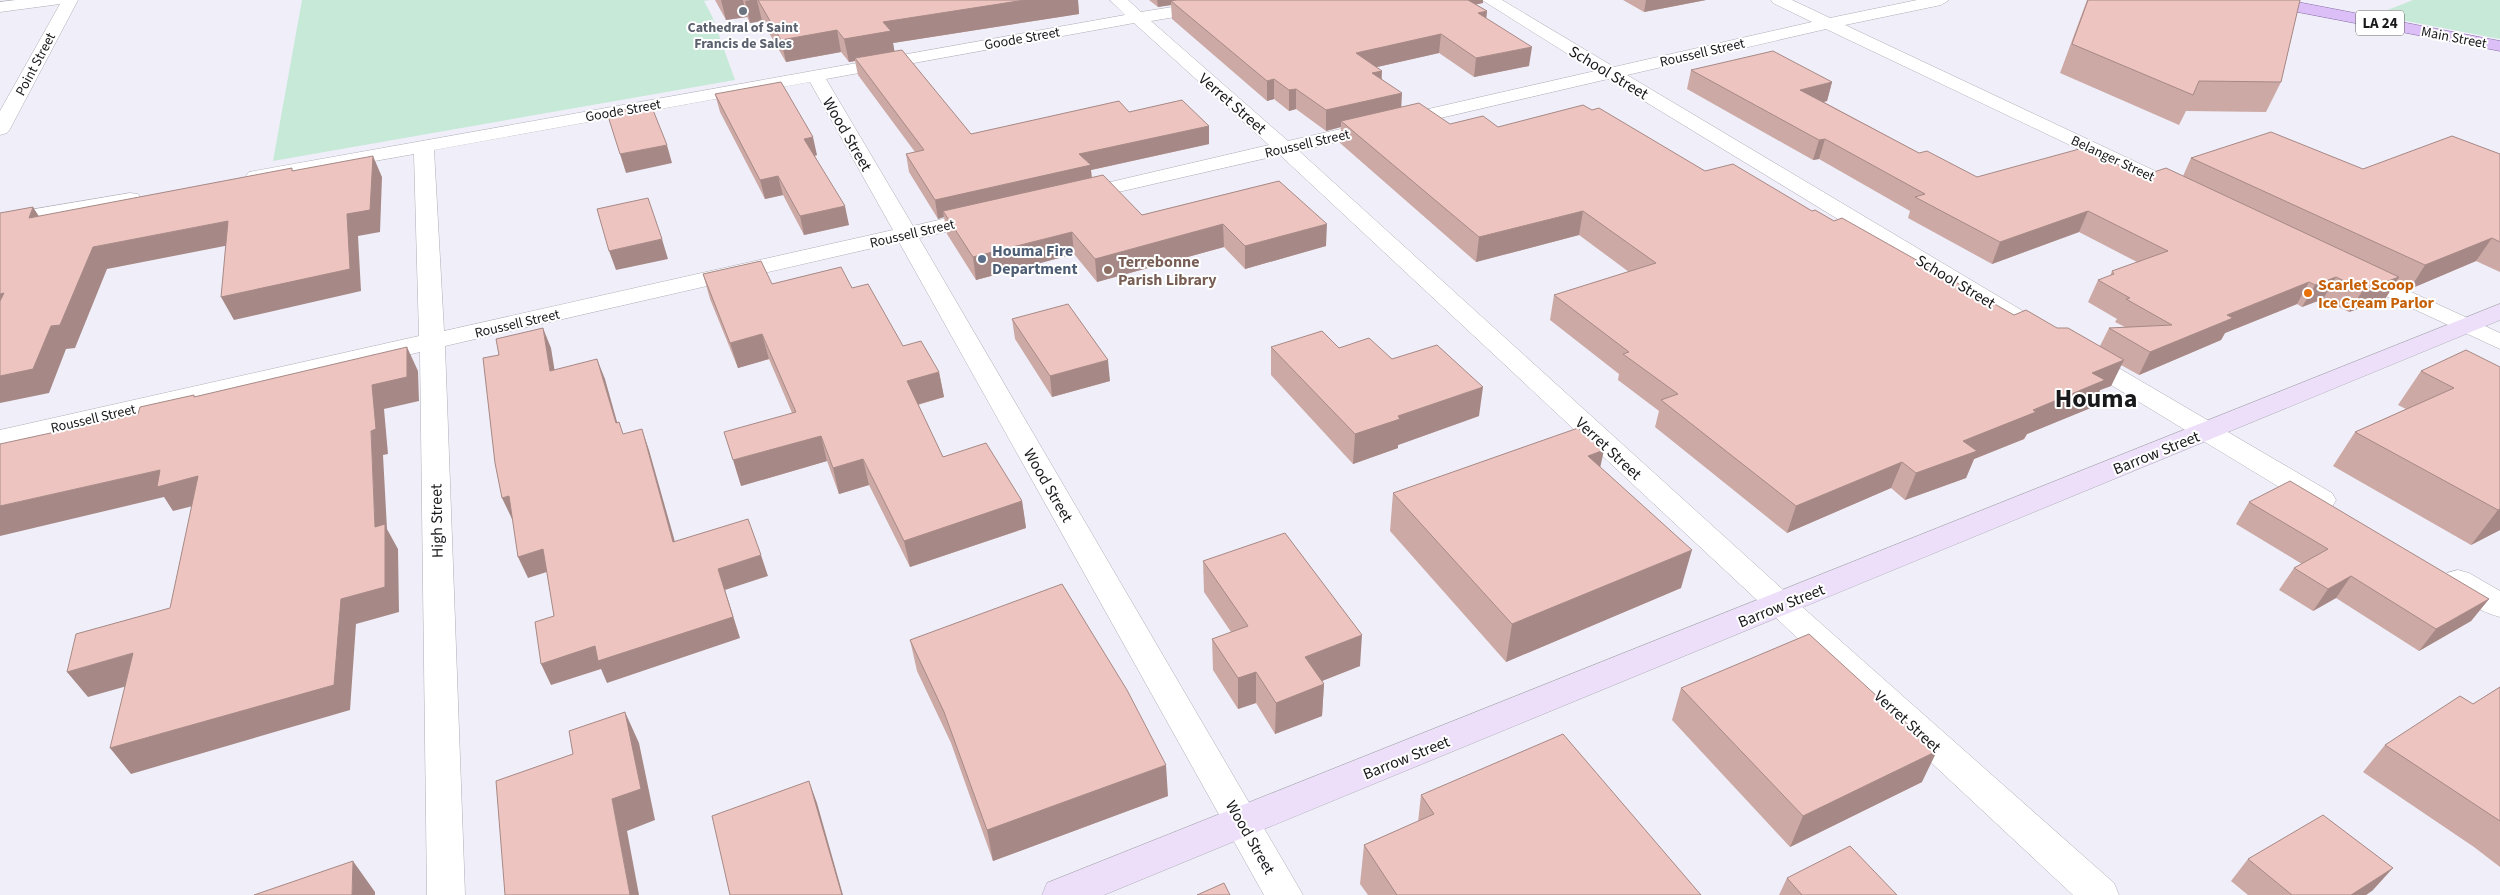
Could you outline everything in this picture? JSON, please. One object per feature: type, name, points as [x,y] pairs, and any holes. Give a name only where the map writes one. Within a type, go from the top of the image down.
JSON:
[{"type":"main road","name":"Main Street","points":[[2260,0],[2500,46]]},
{"type":"main road","name":"Barrow Street","points":[[1061,895],[1780,606],[2500,311]]},
{"type":"street","points":[[0,7],[55,0]]},
{"type":"street","name":"Point Street","points":[[0,129],[70,0]]},
{"type":"street","name":"Goode Street","points":[[234,180],[815,76],[1127,9],[1246,0]]},
{"type":"street","name":"School Street","points":[[1490,0],[2341,512]]},
{"type":"street","name":"Belanger Street","points":[[1780,0],[2199,199]]},
{"type":"street","name":"Roussell Street","points":[[1062,199],[1829,23],[1942,0]]},
{"type":"street","name":"Verret Street","points":[[1127,9],[1284,148],[1780,606],[2100,895]]},
{"type":"street","name":"Wood Street","points":[[815,76],[1284,895]]},
{"type":"street","name":"High Street","points":[[424,146],[432,343],[446,895]]},
{"type":"street","points":[[0,222],[146,196]]},
{"type":"street","name":"Roussell Street","points":[[0,439],[432,343],[996,214]]},
{"type":"street","points":[[2342,267],[2500,342]]},
{"type":"street","points":[[2442,571],[2500,606]]},
{"type":"green space","points":[[302,0],[710,0],[704,1],[712,16],[735,80],[273,161]]},
{"type":"green space","points":[[2413,0],[2500,0],[2500,39],[2375,15]]},
{"type":"building","points":[[758,0],[1025,0],[883,22],[891,31],[844,39],[837,30],[781,40]]},
{"type":"building","points":[[1468,0],[1487,11],[1478,13],[1532,47],[1476,58],[1441,34],[1356,53],[1382,71],[1372,73],[1402,93],[1326,110],[1296,89],[1289,90],[1274,79],[1267,81],[1171,1]]},
{"type":"building","points":[[2088,0],[2300,0],[2281,82],[2199,81],[2193,95],[2072,44]]},
{"type":"building","points":[[902,50],[971,134],[1119,101],[1129,112],[1182,100],[1209,126],[1079,154],[1091,165],[935,200],[906,154],[924,150],[855,58]]},
{"type":"building","points":[[1773,51],[1832,82],[1800,90],[1919,153],[1927,151],[1977,177],[2083,148],[2142,176],[2166,168],[2399,277],[2363,290],[2336,277],[2315,285],[2309,282],[2227,315],[2233,318],[2150,352],[2109,328],[2172,325],[2126,299],[2130,298],[2098,280],[2114,274],[2112,271],[2168,251],[2088,211],[2000,242],[1915,197],[1925,194],[1825,139],[1819,140],[1691,70]]},
{"type":"building","points":[[781,82],[813,137],[804,139],[845,206],[800,216],[778,176],[760,180],[715,94]]},
{"type":"building","points":[[1419,103],[1450,124],[1483,116],[1498,127],[1583,105],[1592,110],[1599,108],[1705,171],[1733,164],[1812,211],[1815,210],[1834,221],[1842,218],[2014,315],[2026,310],[2057,328],[2068,328],[2124,360],[2092,373],[2105,380],[2033,410],[2036,412],[1963,441],[1977,451],[1916,473],[1902,462],[1796,506],[1661,400],[1678,394],[1623,354],[1629,352],[1554,295],[1656,263],[1583,211],[1479,237],[1341,121]]},
{"type":"building","points":[[651,105],[667,145],[620,154],[607,113]]},
{"type":"building","points":[[2271,132],[2363,169],[2452,136],[2500,154],[2500,242],[2492,238],[2425,265],[2191,158]]},
{"type":"building","points":[[373,156],[370,210],[347,214],[350,269],[221,297],[228,221],[93,247],[60,325],[51,326],[33,369],[0,376],[0,301],[4,293],[0,294],[0,213],[33,207],[29,218],[292,168],[292,171]]},
{"type":"building","points":[[1103,175],[1142,215],[1279,181],[1327,224],[1245,246],[1223,224],[1095,259],[1072,232],[973,257],[943,211]]},
{"type":"building","points":[[648,198],[662,239],[609,251],[597,209]]},
{"type":"building","points":[[761,261],[772,284],[841,267],[852,288],[868,284],[903,346],[921,341],[939,372],[907,381],[943,457],[986,443],[1022,501],[904,541],[863,459],[833,468],[821,436],[733,460],[724,432],[796,412],[762,334],[730,343],[703,274]]},
{"type":"building","points":[[1068,304],[1108,360],[1050,376],[1012,319]]},
{"type":"building","points":[[543,328],[550,371],[597,359],[616,423],[619,422],[623,434],[642,429],[673,542],[748,519],[761,555],[718,569],[733,617],[598,661],[595,646],[541,664],[535,622],[554,616],[543,549],[518,557],[509,496],[502,498],[495,463],[483,358],[499,355],[496,339]]},
{"type":"building","points":[[1322,331],[1339,348],[1369,338],[1392,359],[1437,345],[1483,387],[1398,416],[1400,419],[1355,434],[1271,347]]},
{"type":"building","points":[[407,347],[407,377],[372,385],[376,429],[371,431],[375,527],[385,524],[385,587],[341,599],[334,685],[110,748],[133,653],[67,672],[76,634],[170,608],[198,476],[157,487],[160,470],[0,506],[0,444],[138,414],[140,407],[194,395],[194,397]]},
{"type":"building","points":[[2466,350],[2500,367],[2500,509],[2498,510],[2355,432],[2454,388],[2421,371]]},
{"type":"building","points":[[1578,428],[1604,450],[1588,456],[1692,550],[1512,624],[1393,493]]},
{"type":"building","points":[[2290,481],[2489,599],[2436,629],[2351,576],[2328,589],[2294,568],[2328,549],[2249,502]]},
{"type":"building","points":[[1285,533],[1362,635],[1305,657],[1324,684],[1276,703],[1256,672],[1238,678],[1212,639],[1248,626],[1203,561]]},
{"type":"building","points":[[1062,584],[1127,690],[1166,765],[987,830],[944,712],[910,640]]},
{"type":"building","points":[[1809,634],[1937,751],[1803,816],[1681,688]]},
{"type":"building","points":[[2500,687],[2500,821],[2385,745],[2460,696],[2473,704]]},
{"type":"building","points":[[625,712],[641,789],[612,799],[630,895],[505,895],[496,781],[573,754],[569,731]]},
{"type":"building","points":[[1563,734],[1701,895],[1397,895],[1364,845],[1434,814],[1421,795]]},
{"type":"building","points":[[809,781],[842,895],[730,895],[712,816]]},
{"type":"building","points":[[2323,815],[2393,868],[2351,895],[2292,895],[2248,859]]},
{"type":"building","points":[[1850,846],[1897,895],[1802,895],[1787,878]]},
{"type":"building","points":[[353,861],[352,895],[254,895]]},
{"type":"building","points":[[1224,883],[1230,895],[1197,895]]},
{"type":"place","name":"Cathedral of Saint Francis de Sales","points":[[743,11]]},
{"type":"place","name":"Houma Fire Department","points":[[982,259]]},
{"type":"place","name":"Terrebonne Parish Library","points":[[1108,270]]},
{"type":"place","name":"Scarlet Scoop Ice Cream Parlor","points":[[2308,293]]},
{"type":"district","name":"Houma","points":[[2096,398]]}]
